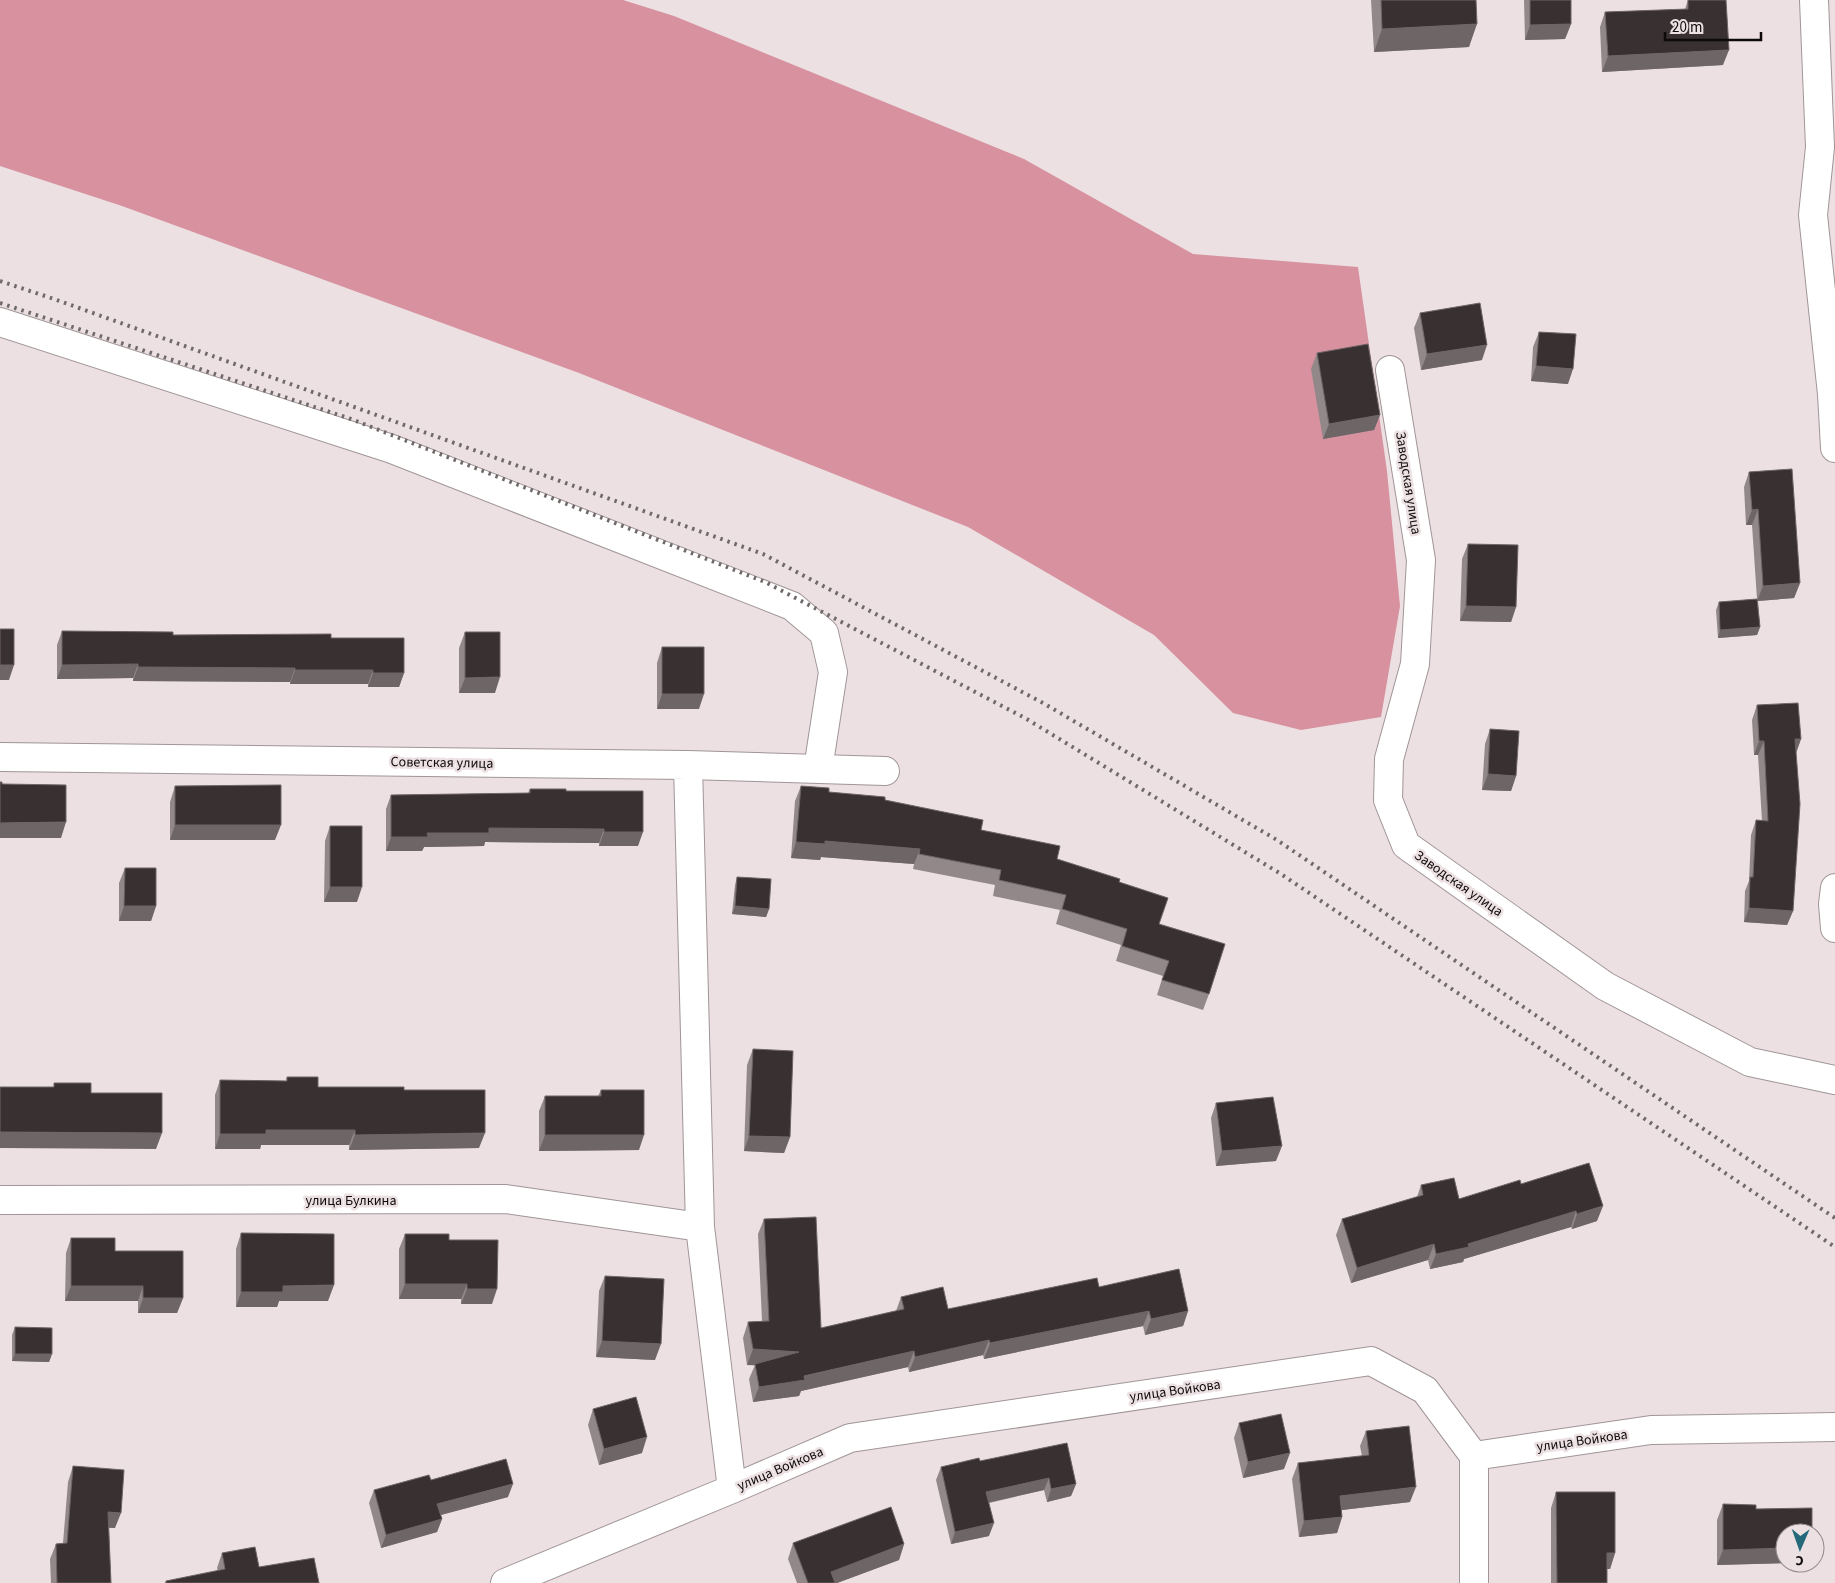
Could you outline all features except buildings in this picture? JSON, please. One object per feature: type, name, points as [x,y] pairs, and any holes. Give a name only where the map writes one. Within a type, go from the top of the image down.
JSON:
[{"type":"street","points":[[1814,0],[1828,147],[1813,215],[1832,394],[1835,448]]},
{"type":"street","points":[[0,322],[392,449],[792,606],[824,633],[833,672],[818,769]]},
{"type":"street","name":"Заводская улица","points":[[1390,370],[1421,560],[1415,664],[1389,759],[1388,800],[1406,846],[1605,986],[1750,1062],[1835,1080]]},
{"type":"street","name":"Советская улица","points":[[0,757],[688,765],[885,770]]},
{"type":"street","points":[[688,765],[700,1227],[732,1489]]},
{"type":"street","points":[[1835,888],[1833,904],[1835,928]]},
{"type":"street","name":"улица Булкина","points":[[0,1200],[506,1199],[700,1227]]},
{"type":"street","name":"улица Войкова","points":[[505,1583],[850,1438],[1371,1361],[1425,1390],[1474,1456],[1651,1430],[1835,1427]]},
{"type":"street","points":[[1474,1456],[1474,1583]]},
{"type":"shaded area","points":[[0,0],[623,0],[674,16],[1024,159],[1193,254],[1358,267],[1387,471],[1400,606],[1381,717],[1301,730],[1233,713],[1154,635],[968,527],[579,373],[122,206],[0,166]]},
{"type":"railway","points":[[0,281],[763,554],[1043,703],[1277,840],[1835,1218]]},
{"type":"railway","points":[[0,303],[351,419],[765,582],[1025,718],[1281,874],[1835,1247]]}]
